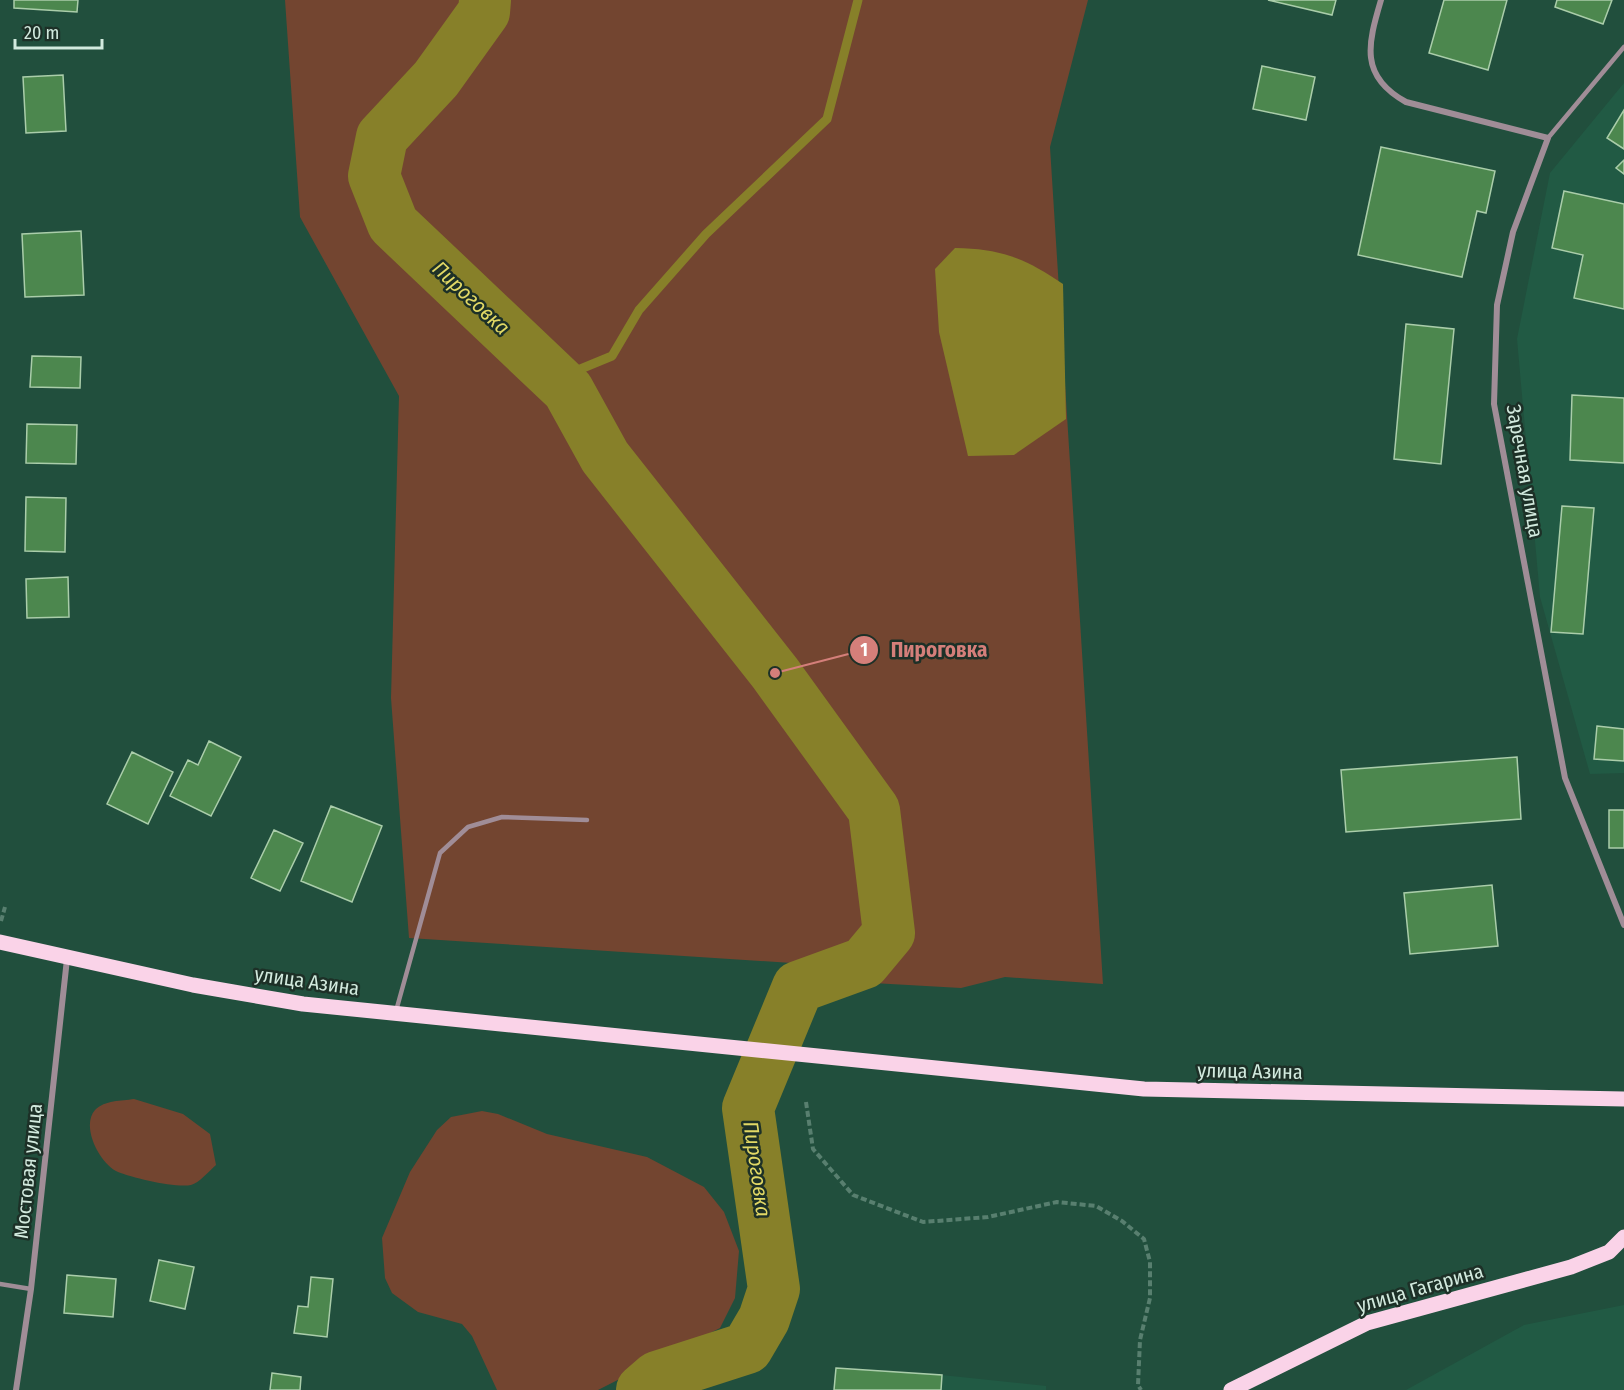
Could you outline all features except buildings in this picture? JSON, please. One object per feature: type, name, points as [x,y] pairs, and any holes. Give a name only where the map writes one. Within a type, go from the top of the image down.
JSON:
[{"type":"main road","name":"улица Азина","points":[[0,942],[192,985],[303,1004],[1144,1089],[1624,1099]]},
{"type":"main road","name":"улица Гагарина","points":[[1231,1390],[1367,1323],[1571,1267],[1609,1252],[1624,1237]]},
{"type":"street","points":[[1381,0],[1372,30],[1369,58],[1378,81],[1390,93],[1406,102],[1548,138]]},
{"type":"street","name":"Заречная улица","points":[[1548,138],[1513,232],[1497,305],[1494,404],[1565,778],[1624,925]]},
{"type":"street","name":"Мостовая улица","points":[[16,1390],[31,1289],[67,956]]},
{"type":"lane","points":[[1548,138],[1624,47]]},
{"type":"lane","points":[[395,1013],[440,853],[468,827],[502,817],[587,820]]},
{"type":"lane","points":[[0,1284],[31,1289]]},
{"type":"path","points":[[0,926],[5,907]]},
{"type":"path","points":[[806,1102],[813,1149],[853,1195],[923,1222],[988,1217],[1057,1202],[1096,1206],[1122,1221],[1144,1239],[1150,1262],[1150,1298],[1140,1340],[1138,1385],[1141,1390]]},
{"type":"shaded area","points":[[285,0],[1088,0],[1050,147],[1103,984],[1005,977],[961,988],[855,982],[822,965],[409,938],[391,698],[399,396],[300,217]]},
{"type":"shaded area","points":[[1624,83],[1624,773],[1590,774],[1540,597],[1517,339],[1550,173]]},
{"type":"shaded area","points":[[955,248],[986,250],[1025,261],[1063,284],[1066,419],[1014,455],[968,456],[939,332],[935,269]]},
{"type":"shaded area","points":[[134,1099],[183,1114],[210,1134],[216,1165],[197,1182],[184,1186],[143,1180],[112,1168],[105,1162],[94,1145],[90,1126],[91,1117],[95,1110],[103,1104]]},
{"type":"shaded area","points":[[482,1111],[498,1114],[547,1134],[647,1157],[704,1187],[724,1212],[739,1251],[735,1298],[720,1328],[598,1390],[497,1390],[472,1336],[462,1324],[418,1312],[392,1293],[385,1278],[382,1238],[410,1172],[437,1130],[451,1117]]},
{"type":"shaded area","points":[[1624,1305],[1624,1390],[1406,1390],[1524,1325]]},
{"type":"shaded area","points":[[836,1368],[942,1375],[1046,1386],[1046,1390],[833,1390]]},
{"type":"waterway","name":"Пироговка","points":[[485,0],[484,12],[436,79],[382,137],[374,176],[393,224],[568,390],[605,457],[775,673],[874,810],[889,933],[864,963],[798,987],[748,1108],[774,1289],[764,1319],[747,1348],[657,1377],[642,1390]]},
{"type":"waterway","points":[[568,390],[578,370],[612,356],[639,310],[706,234],[827,119],[858,0]]},
{"type":"place","name":"Пироговка","points":[[775,673]]}]
